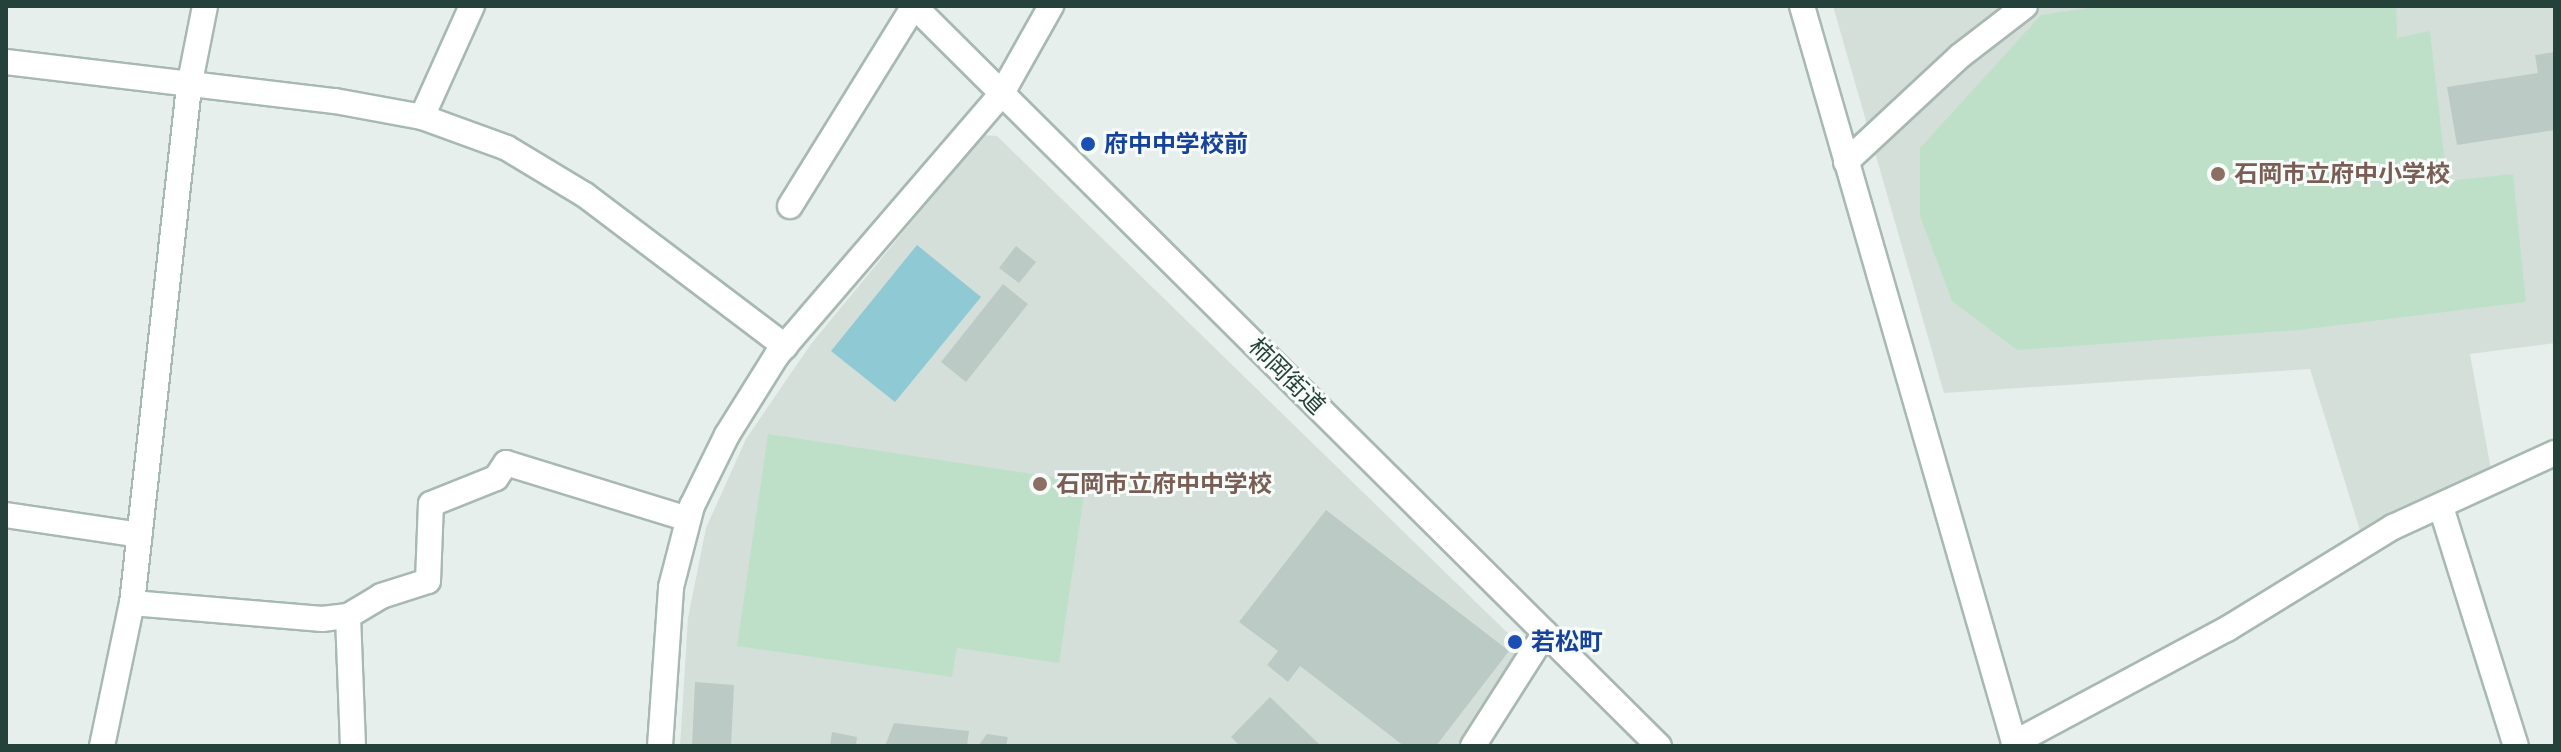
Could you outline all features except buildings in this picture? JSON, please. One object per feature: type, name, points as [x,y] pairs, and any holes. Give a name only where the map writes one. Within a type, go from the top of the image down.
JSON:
[{"type":"street","points":[[102,746],[132,603],[189,87],[205,6]]},
{"type":"street","points":[[422,117],[472,6]]},
{"type":"street","points":[[790,206],[914,6]]},
{"type":"street","name":"柿岡街道","points":[[914,6],[1659,746]]},
{"type":"street","points":[[660,746],[671,587],[688,519],[727,435],[785,346],[1002,93],[1051,6]]},
{"type":"street","points":[[1802,6],[2014,745],[2227,629],[2393,527],[2555,453]]},
{"type":"street","points":[[1846,162],[1960,56],[2025,6]]},
{"type":"street","points":[[6,62],[189,87],[233,88],[422,117],[507,148],[585,195],[785,346]]},
{"type":"street","points":[[132,603],[322,619],[348,616],[381,596],[428,581],[431,504],[496,478],[506,463],[688,519]]},
{"type":"street","points":[[2441,507],[2516,746]]},
{"type":"street","points":[[6,515],[140,535]]},
{"type":"street","points":[[348,616],[353,746]]},
{"type":"street","points":[[1473,746],[1545,633]]},
{"type":"shaded area","name":"石岡市立府中小学校","points":[[1833,6],[2555,6],[2555,343],[2470,354],[2491,470],[2362,537],[2310,369],[1944,393]]},
{"type":"shaded area","name":"石岡市立府中中学校","points":[[983,135],[997,136],[1522,647],[1460,746],[680,746],[688,618],[706,528],[746,439],[811,344]]},
{"type":"green space","name":"石岡市立府中小学校","points":[[2102,6],[2396,6],[2397,38],[2430,31],[2447,181],[2513,174],[2526,302],[2299,330],[2017,350],[1952,301],[1920,216],[1920,148],[2041,15]]},
{"type":"green space","points":[[768,434],[1086,482],[1059,663],[957,648],[952,677],[737,646]]},
{"type":"water","points":[[917,245],[981,297],[895,402],[831,351]]},
{"type":"place","name":"府中中学校前","points":[[1088,144]]},
{"type":"place","name":"石岡市立府中小学校","points":[[2218,174]]},
{"type":"place","name":"石岡市立府中中学校","points":[[1040,484]]},
{"type":"place","name":"若松町","points":[[1515,642]]}]
